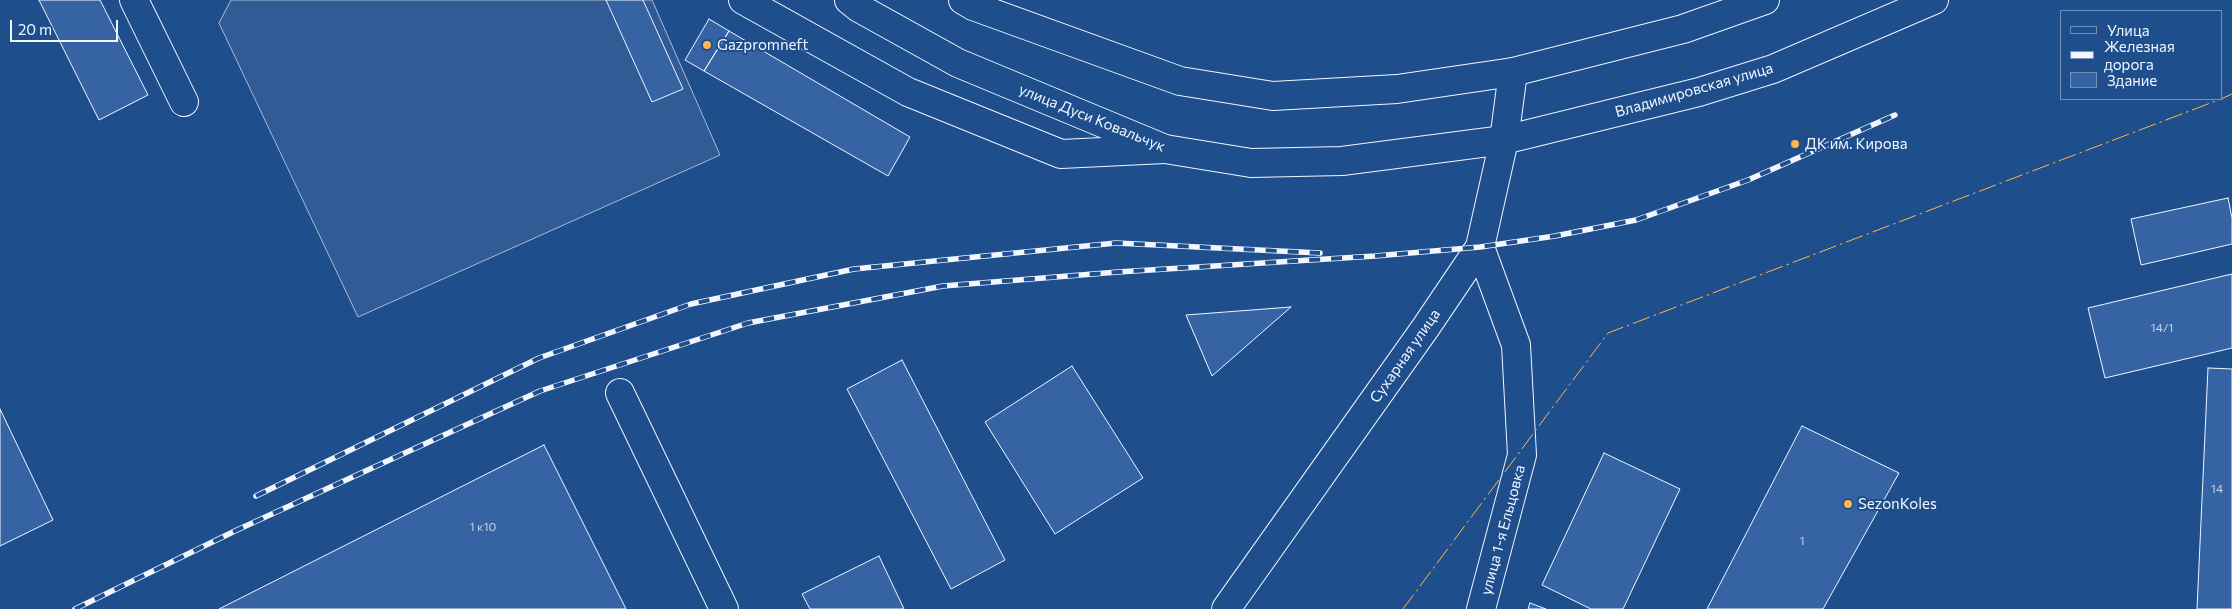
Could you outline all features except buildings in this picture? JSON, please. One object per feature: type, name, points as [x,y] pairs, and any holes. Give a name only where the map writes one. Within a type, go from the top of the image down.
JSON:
[{"type":"main road","points":[[134,0],[184,102]]},
{"type":"main road","points":[[744,0],[908,92],[1061,154],[1165,149]]},
{"type":"main road","name":"улица Дуси Ковальчук","points":[[849,0],[859,8],[958,63],[1165,149],[1252,163],[1342,161],[1504,140]]},
{"type":"main road","points":[[963,0],[973,6],[1180,81],[1273,96],[1397,89],[1512,72],[1683,29],[1765,0]]},
{"type":"main road","name":"Владимировская улица","points":[[1504,140],[1698,92],[1773,69],[1934,0]]},
{"type":"main road","name":"Сухарная улица","points":[[1226,609],[1420,336],[1480,247],[1504,140],[1512,72]]},
{"type":"main road","name":"улица 1-я Ельцовка","points":[[1480,247],[1516,345],[1522,455],[1481,609]]},
{"type":"main road","points":[[620,393],[724,609]]},
{"type":"shaded area","points":[[231,0],[652,0],[720,155],[358,317],[219,23]]},
{"type":"railway","points":[[75,609],[237,530],[540,391],[748,323],[943,286],[1118,272],[1375,256],[1480,247],[1555,236],[1636,220],[1748,180],[1895,115]]},
{"type":"railway","points":[[256,496],[539,358],[691,304],[854,269],[1116,243],[1320,253]]},
{"type":"power","points":[[2222,99],[2232,94]]},
{"type":"power","points":[[1403,609],[1608,333],[2218,100]]},
{"type":"place","name":"Gazpromneft","points":[[707,45]]},
{"type":"place","name":"ДК им. Кирова","points":[[1795,144]]},
{"type":"place","name":"SezonKoles","points":[[1848,504]]}]
